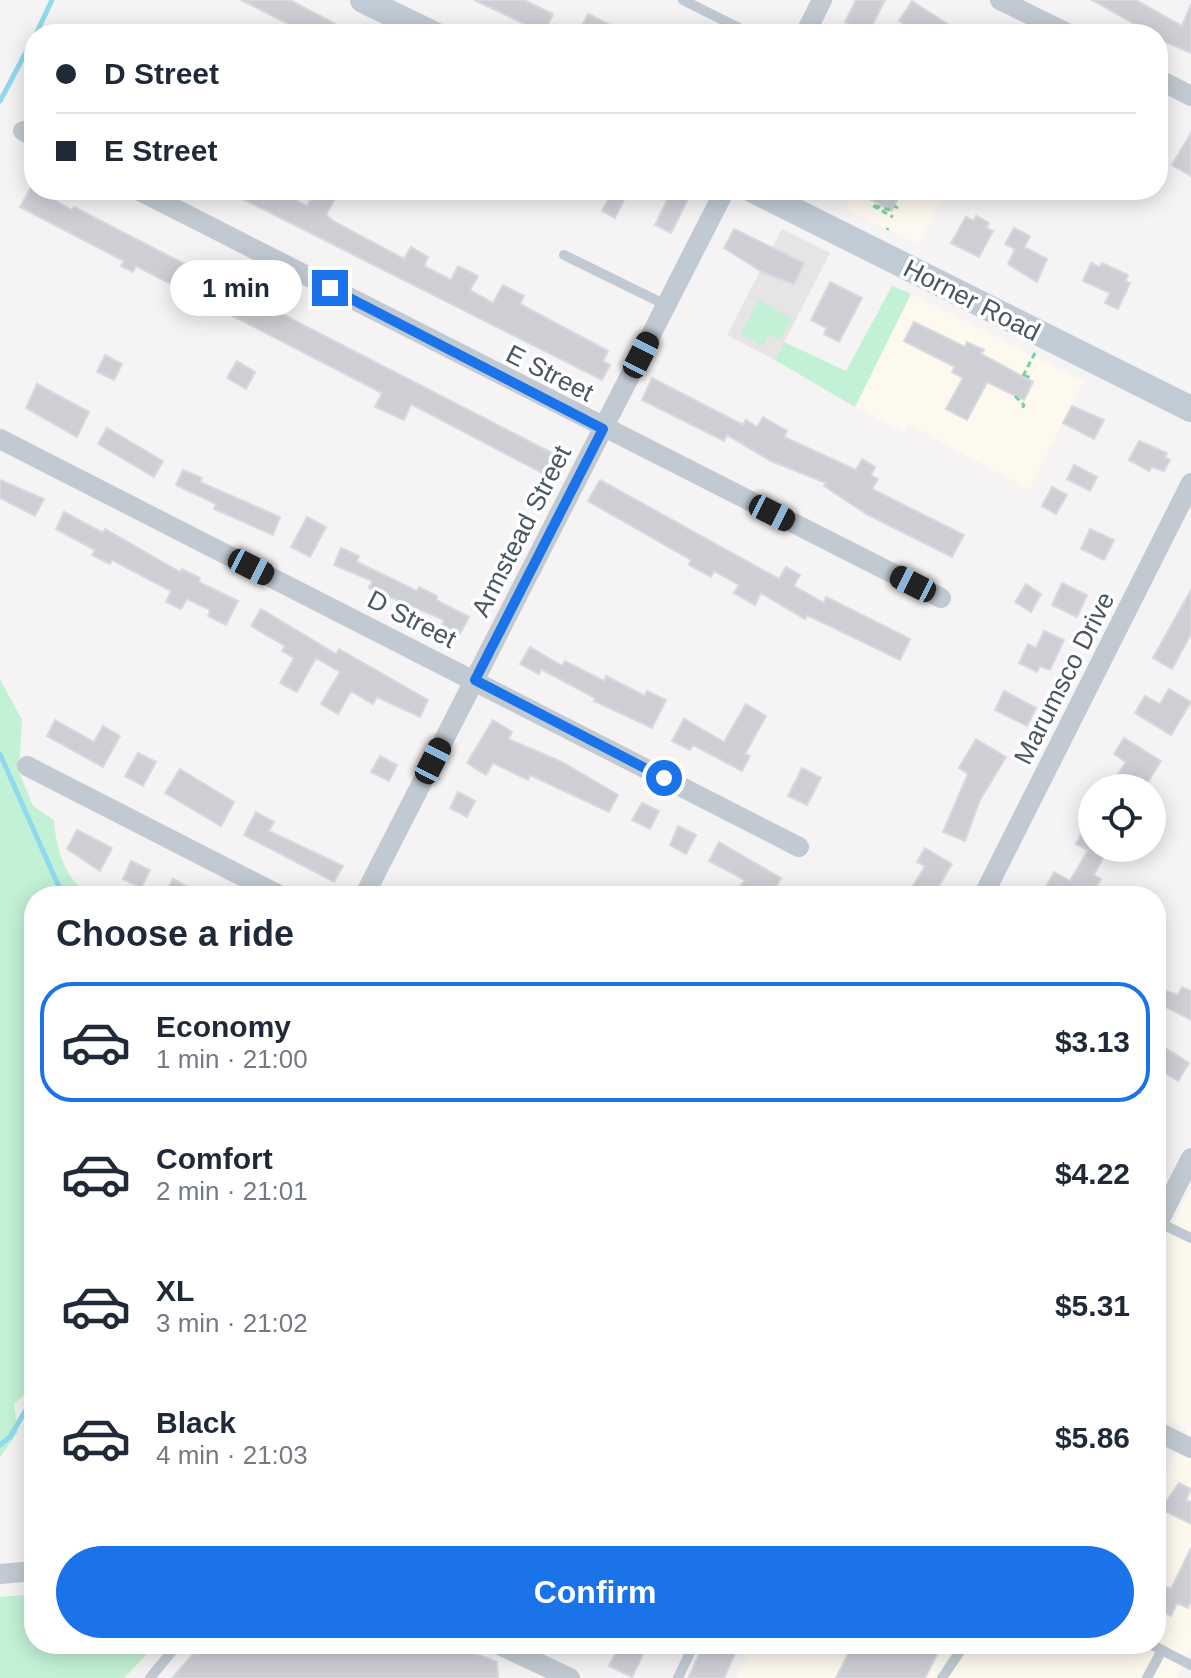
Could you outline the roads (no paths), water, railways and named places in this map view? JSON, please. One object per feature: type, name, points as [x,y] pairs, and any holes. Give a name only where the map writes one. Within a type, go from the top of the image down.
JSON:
[{"type":"main road","points":[[363,0],[412,24]]},
{"type":"main road","name":"Horner Road","points":[[773,200],[1191,409]]},
{"type":"street","points":[[810,24],[822,0]]},
{"type":"street","points":[[1000,0],[1049,24]]},
{"type":"street","points":[[1168,84],[1191,96]]},
{"type":"street","name":"E Street","points":[[157,200],[941,598]]},
{"type":"street","name":"Armstead Street","points":[[369,886],[720,200]]},
{"type":"street","name":"D Street","points":[[0,439],[799,847]]},
{"type":"street","name":"Marumsco Drive","points":[[988,886],[1191,483]]},
{"type":"street","points":[[27,766],[261,886]]},
{"type":"street","points":[[1166,1207],[1191,1158]]},
{"type":"street","points":[[1166,1436],[1191,1448]]},
{"type":"street","points":[[0,1574],[24,1572]]},
{"type":"street","points":[[518,1654],[570,1678]]},
{"type":"lane","points":[[683,0],[731,24]]},
{"type":"lane","points":[[564,255],[666,305]]},
{"type":"lane","points":[[1166,1228],[1191,1238]]},
{"type":"lane","points":[[1166,1652],[1191,1665]]},
{"type":"lane","points":[[150,1678],[170,1654]]},
{"type":"lane","points":[[678,1678],[689,1654]]},
{"type":"lane","points":[[942,1678],[958,1654]]},
{"type":"lane","points":[[1147,1678],[1160,1654]]},
{"type":"waterway","points":[[41,24],[52,0]]},
{"type":"waterway","points":[[0,101],[24,56]]},
{"type":"waterway","points":[[0,754],[59,886]]},
{"type":"waterway","points":[[0,1445],[10,1437],[24,1413]]}]
